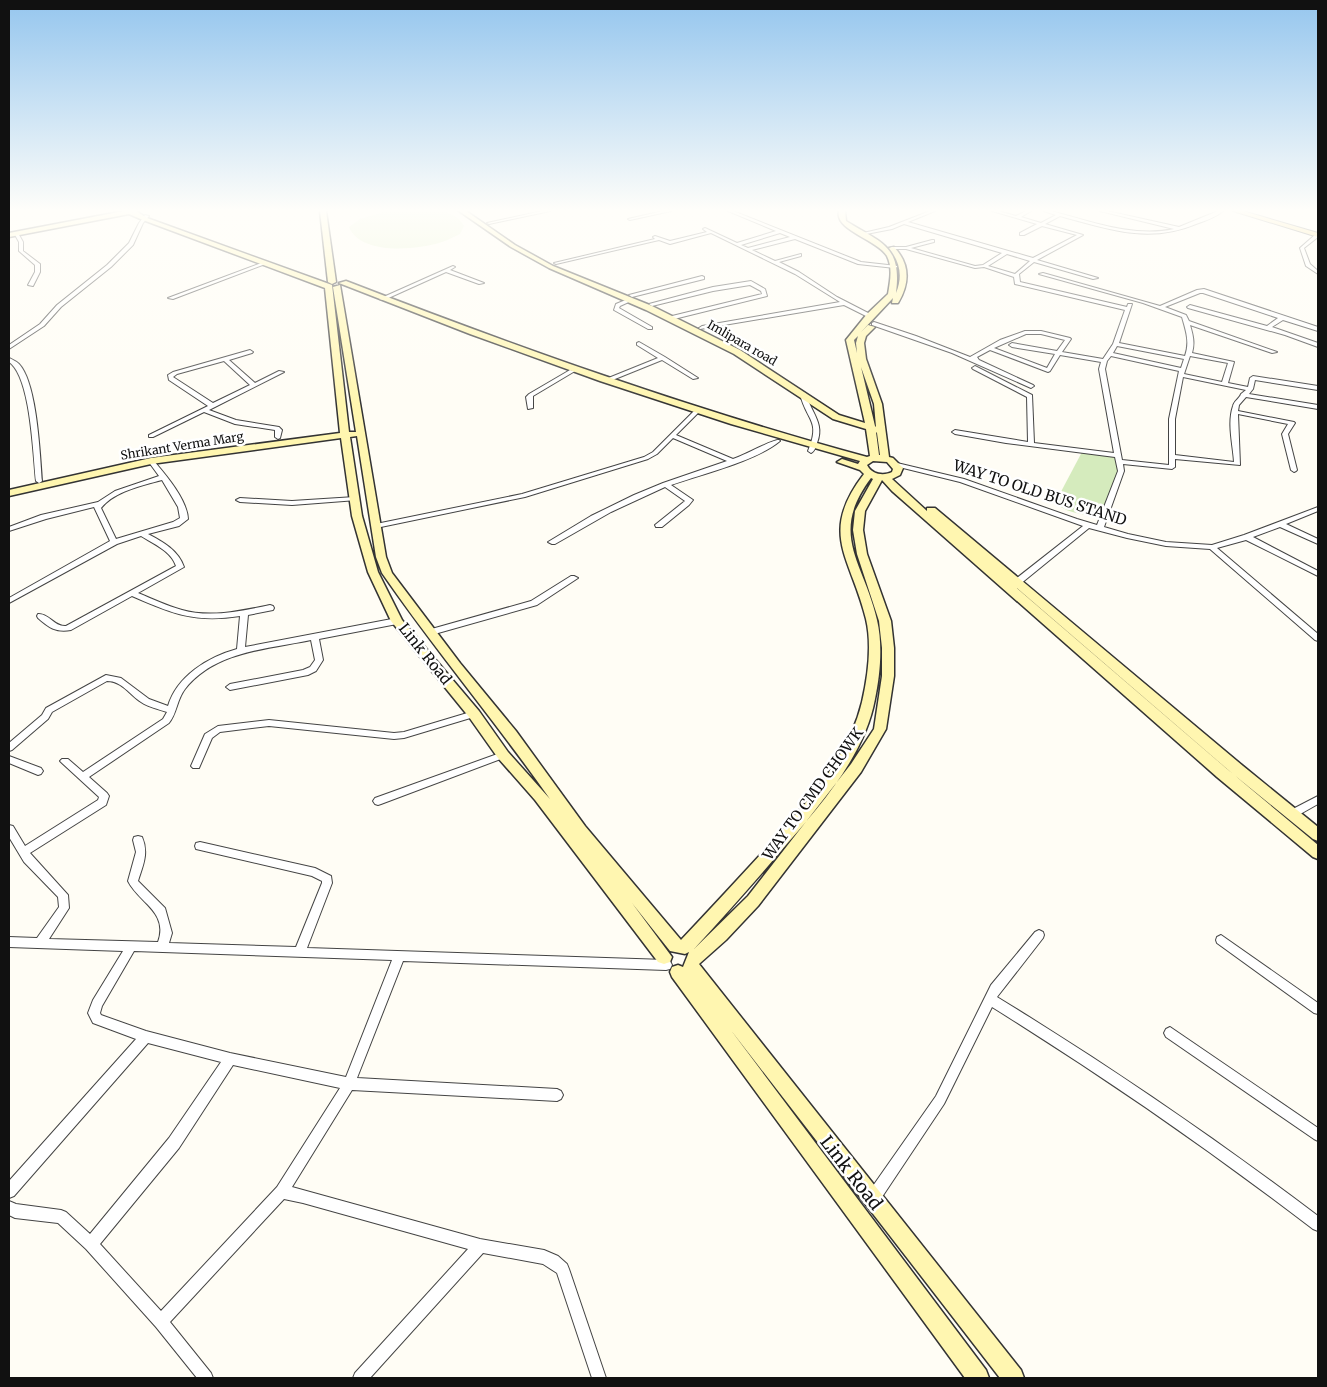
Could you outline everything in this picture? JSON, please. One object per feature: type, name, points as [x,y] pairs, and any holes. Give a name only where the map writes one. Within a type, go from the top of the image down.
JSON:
[{"type":"street","points":[[31,285],[36,276]]},
{"type":"street","points":[[9,347],[42,325],[59,306],[97,276]]},
{"type":"street","points":[[171,298],[231,276]]},
{"type":"street","points":[[307,276],[382,299],[777,441],[812,449]]},
{"type":"street","points":[[312,276],[369,299],[572,370],[696,412],[879,468],[1318,835]]},
{"type":"street","name":"Link Road","points":[[333,276],[361,430],[381,557],[387,572],[679,959],[1013,1378]]},
{"type":"street","name":"Link Road","points":[[334,276],[345,432],[357,516],[373,572],[397,620],[474,714],[503,755],[679,959]]},
{"type":"street","points":[[382,299],[433,276]]},
{"type":"street","points":[[461,276],[481,283]]},
{"type":"street","name":"Imlipara road","points":[[575,276],[631,298],[652,304],[736,352],[799,391],[836,417],[881,431]]},
{"type":"street","name":"Imlipara road","points":[[583,276],[702,328],[756,358],[795,384],[799,391]]},
{"type":"street","points":[[801,276],[870,316]]},
{"type":"street","points":[[894,276],[892,295],[870,316],[850,340],[879,468],[895,489],[981,565],[1222,774],[1318,853]]},
{"type":"street","points":[[879,468],[881,431],[878,404],[862,358],[860,343],[862,335],[892,305],[903,286],[903,276]]},
{"type":"street","points":[[1017,276],[1016,282],[1019,284],[1127,309]]},
{"type":"street","points":[[955,432],[1172,467],[1172,419],[1191,338],[1184,316],[1132,298],[1048,276]]},
{"type":"street","points":[[1087,276],[1095,278]]},
{"type":"street","points":[[650,328],[616,309],[618,305],[631,298],[702,278]]},
{"type":"street","points":[[652,304],[713,289],[751,283],[763,290],[765,294],[674,317]]},
{"type":"street","points":[[1162,307],[1201,291],[1318,329]]},
{"type":"street","points":[[1100,528],[1120,471],[1102,369],[1104,361],[1116,344],[1132,298]]},
{"type":"street","points":[[702,328],[845,303]]},
{"type":"street","points":[[1190,307],[1268,328],[1318,345]]},
{"type":"street","points":[[1268,328],[1282,318]]},
{"type":"street","points":[[1186,322],[1274,352]]},
{"type":"street","points":[[874,324],[928,341],[976,360],[1031,386]]},
{"type":"street","points":[[976,360],[974,356],[990,348],[1032,332],[1068,338],[1048,370],[990,348]]},
{"type":"street","points":[[639,344],[695,378]]},
{"type":"street","points":[[1116,344],[1231,362],[1225,383]]},
{"type":"street","points":[[1012,345],[1104,361]]},
{"type":"street","points":[[213,406],[171,379],[170,376],[174,373],[250,352]]},
{"type":"street","points":[[1110,354],[1250,388]]},
{"type":"street","points":[[608,380],[662,358]]},
{"type":"street","points":[[225,359],[254,385]]},
{"type":"street","points":[[9,360],[18,366],[30,407],[39,481]]},
{"type":"street","points":[[9,368],[18,366]]},
{"type":"street","points":[[975,368],[1030,396],[1030,444]]},
{"type":"street","points":[[530,408],[529,397],[531,395],[572,370]]},
{"type":"street","points":[[152,436],[281,372]]},
{"type":"street","points":[[1172,457],[1238,464],[1236,405],[1250,388],[1253,378],[1318,388]]},
{"type":"street","points":[[799,391],[818,427],[818,435],[812,449]]},
{"type":"street","points":[[1243,395],[1318,407]]},
{"type":"street","points":[[204,410],[235,422],[277,428],[279,430],[278,437]]},
{"type":"street","points":[[376,526],[523,496],[646,458],[655,453],[696,412]]},
{"type":"street","points":[[1235,412],[1292,423],[1285,434],[1294,470]]},
{"type":"street","name":"Shrikant Verma Marg","points":[[9,493],[151,461],[361,430]]},
{"type":"street","name":"Shrikant Verma Marg","points":[[9,487],[168,452],[278,437],[345,432]]},
{"type":"street","points":[[673,436],[732,461]]},
{"type":"street","points":[[552,542],[589,519],[666,484],[759,452],[777,441]]},
{"type":"street","points":[[9,601],[114,542],[176,524],[185,516],[164,477],[151,461]]},
{"type":"street","name":"WAY TO OLD BUS STAND","points":[[879,468],[962,480],[1088,525],[1166,544],[1212,547],[1247,537],[1318,509]]},
{"type":"street","name":"WAY TO CMD CHOWK","points":[[679,959],[720,935],[752,901],[856,768],[880,729],[888,676],[888,648],[884,621],[862,554],[858,530],[860,511],[879,468]]},
{"type":"street","name":"WAY TO CMD CHOWK","points":[[679,959],[821,794],[847,755],[862,725],[868,705],[874,634],[867,604],[846,545],[844,518],[850,500],[860,484],[879,468]]},
{"type":"street","points":[[9,529],[44,517],[99,504],[115,495],[164,477]]},
{"type":"street","points":[[659,524],[687,504],[689,500],[666,484]]},
{"type":"street","points":[[240,500],[292,503],[355,498]]},
{"type":"street","points":[[99,504],[97,508],[114,542]]},
{"type":"street","points":[[1280,524],[1318,542]]},
{"type":"street","points":[[1016,583],[1088,525]]},
{"type":"street","points":[[41,616],[55,629],[63,630],[177,569],[180,564],[168,550],[142,534]]},
{"type":"street","points":[[1247,537],[1318,574]]},
{"type":"street","points":[[1212,547],[1318,638]]},
{"type":"street","points":[[431,632],[534,603],[574,578]]},
{"type":"street","points":[[132,593],[169,609],[190,615],[244,613],[270,608]]},
{"type":"street","points":[[241,650],[244,613]]},
{"type":"street","points":[[82,777],[160,725],[170,716],[177,694],[194,676],[223,657],[241,650],[315,638],[397,620]]},
{"type":"street","points":[[230,687],[305,673],[312,669],[320,660],[315,638]]},
{"type":"street","points":[[9,748],[45,717],[49,710],[106,678],[112,677],[119,680],[145,700],[172,710]]},
{"type":"street","points":[[196,766],[208,736],[218,729],[269,723],[394,736],[404,735],[474,714]]},
{"type":"street","points":[[378,801],[503,755]]},
{"type":"street","points":[[9,759],[38,770]]},
{"type":"street","points":[[24,852],[103,802],[104,796],[65,761]]},
{"type":"street","points":[[1292,814],[1318,800]]},
{"type":"street","points":[[9,829],[24,852],[63,895],[64,908],[40,943]]},
{"type":"street","points":[[138,840],[141,852],[134,881],[161,911],[167,933],[162,948]]},
{"type":"street","points":[[200,846],[314,872],[327,879],[299,953]]},
{"type":"street","points":[[872,1200],[940,1100],[995,989],[1039,935]]},
{"type":"street","points":[[1221,940],[1318,1009]]},
{"type":"street","points":[[9,942],[399,956],[679,959],[978,1378]]},
{"type":"street","points":[[132,947],[97,1004],[94,1013],[97,1019],[105,1023],[146,1037],[230,1059],[349,1084],[557,1095]]},
{"type":"street","points":[[161,1322],[282,1192],[349,1084],[399,956]]},
{"type":"street","points":[[990,999],[1036,1027],[1249,1171],[1318,1224]]},
{"type":"street","points":[[1170,1033],[1318,1135]]},
{"type":"street","points":[[9,1191],[146,1037]]},
{"type":"street","points":[[91,1244],[174,1143],[230,1059]]},
{"type":"street","points":[[282,1192],[303,1196],[480,1246],[544,1257],[554,1261],[562,1269],[599,1378]]},
{"type":"street","points":[[11,1212],[61,1217],[91,1244],[161,1322],[206,1378]]},
{"type":"street","points":[[360,1378],[480,1246]]},
{"type":"green space","points":[[1082,452],[1115,457],[1120,462],[1118,474],[1101,516],[1071,512],[1055,503]]}]
